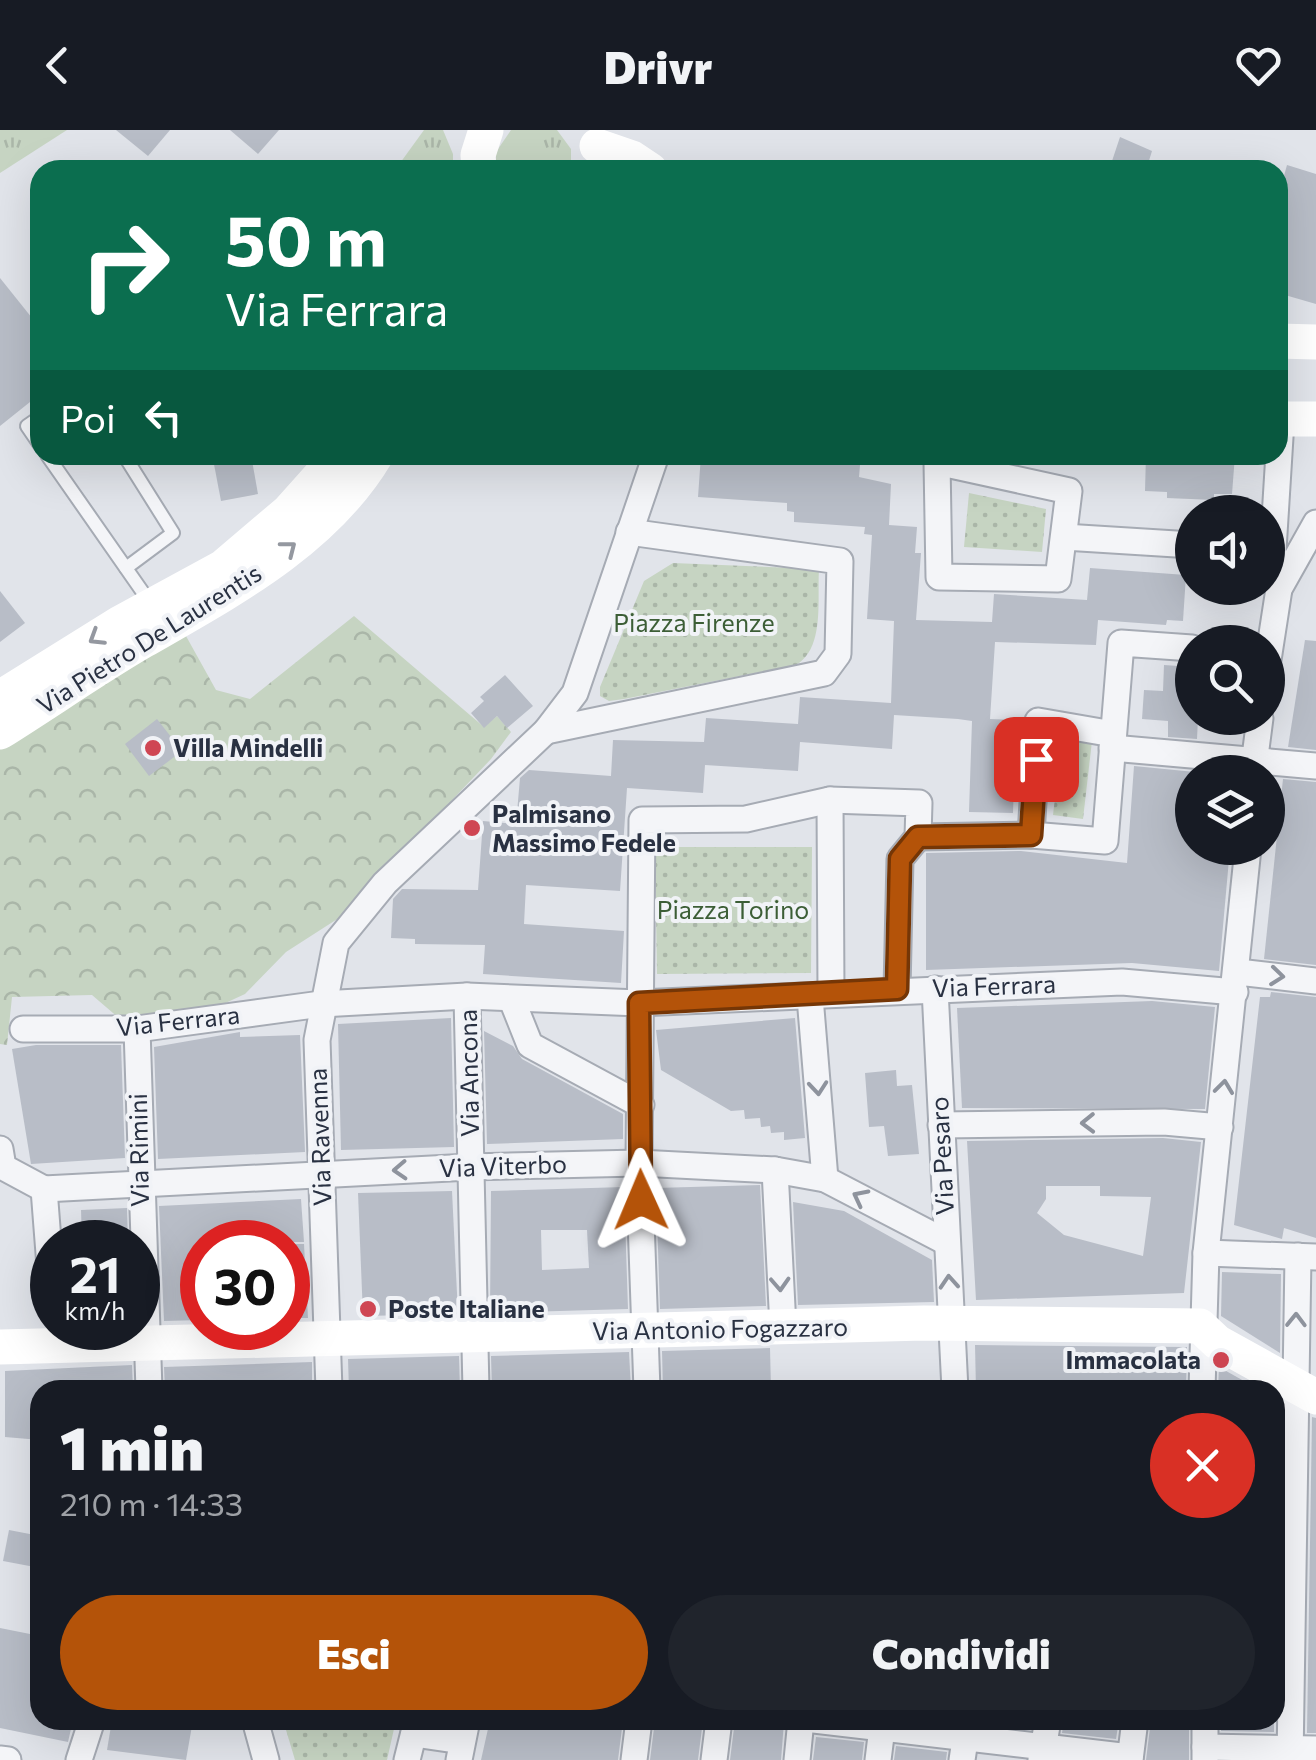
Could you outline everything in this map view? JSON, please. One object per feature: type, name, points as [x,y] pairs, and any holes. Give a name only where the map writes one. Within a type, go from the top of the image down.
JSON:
[{"type":"street","points":[[594,142],[635,160]]},
{"type":"street","points":[[1288,342],[1316,342]]},
{"type":"street","name":"Via Pietro De Laurentis","points":[[0,698],[223,568],[289,511],[331,465]]},
{"type":"street","name":"Via Pietro De Laurentis","points":[[0,732],[142,642],[229,594],[298,542],[363,477],[370,465]]},
{"type":"street","name":"Via Ravenna","points":[[328,1380],[316,1040],[336,943],[385,883],[546,731],[575,694],[652,465]]},
{"type":"street","points":[[937,465],[939,577],[1058,579],[1069,491],[951,465]]},
{"type":"street","points":[[1279,495],[1284,465]]},
{"type":"street","points":[[1285,578],[1316,523]]},
{"type":"street","points":[[546,731],[824,673],[838,654],[840,560],[629,532]]},
{"type":"street","points":[[1064,537],[1175,544]]},
{"type":"street","points":[[918,837],[1031,835],[1106,841],[1121,643],[1175,647]]},
{"type":"street","points":[[1031,835],[1038,721],[1113,741],[1195,755]]},
{"type":"street","points":[[1285,766],[1316,766]]},
{"type":"street","points":[[825,1179],[820,995],[830,800]]},
{"type":"street","points":[[647,1380],[639,1163],[642,820],[746,819],[830,800],[919,803],[918,837],[900,859],[897,989]]},
{"type":"street","points":[[1202,1380],[1200,1326],[1206,1253],[1247,865]]},
{"type":"street","name":"Via Ferrara","points":[[22,1029],[137,1029],[321,1004],[467,996],[639,1003],[897,989],[1316,980]]},
{"type":"street","name":"Via Pesaro","points":[[935,988],[955,1380]]},
{"type":"street","name":"Via Ancona","points":[[467,996],[476,1380]]},
{"type":"street","points":[[512,1000],[530,1045],[641,1105]]},
{"type":"street","name":"Via Rimini","points":[[137,1029],[141,1220]]},
{"type":"street","points":[[941,1126],[1164,1122],[1220,1126]]},
{"type":"street","points":[[0,1149],[3,1167],[44,1189],[46,1220]]},
{"type":"street","name":"Via Viterbo","points":[[44,1189],[470,1166],[639,1163],[775,1170],[825,1179],[946,1242]]},
{"type":"street","points":[[775,1170],[782,1327]]},
{"type":"street","points":[[1205,1754],[1299,1753],[1294,1593],[1306,1391],[1307,1256],[1206,1253]]},
{"type":"street","name":"Via Antonio Fogazzaro","points":[[160,1345],[952,1323],[1200,1326]]},
{"type":"street","points":[[1200,1326],[1217,1342],[1306,1391]]},
{"type":"street","name":"Via Antonio Fogazzaro","points":[[0,1347],[30,1342]]},
{"type":"street","name":"Via Rimini","points":[[148,1350],[149,1380]]},
{"type":"street","points":[[79,1760],[89,1730]]},
{"type":"street","points":[[258,1730],[266,1760]]},
{"type":"street","points":[[407,1760],[415,1730]]},
{"type":"street","points":[[427,1730],[462,1740]]},
{"type":"street","points":[[634,1760],[638,1730]]},
{"type":"street","points":[[714,1760],[718,1730]]},
{"type":"street","points":[[797,1760],[800,1730]]},
{"type":"street","points":[[878,1760],[881,1730]]},
{"type":"street","points":[[914,1730],[1042,1754],[1130,1759],[1133,1730]]},
{"type":"street","points":[[0,1759],[8,1760]]},
{"type":"lane","points":[[54,465],[152,606]]},
{"type":"lane","points":[[126,568],[173,533],[130,465]]},
{"type":"green space","points":[[0,130],[67,130],[0,173]]},
{"type":"green space","points":[[424,130],[443,130],[453,154],[453,160],[402,160]]},
{"type":"green space","points":[[511,130],[557,130],[571,149],[571,160],[496,160],[496,152]]},
{"type":"green space","points":[[969,493],[1046,509],[1042,552],[964,547]]},
{"type":"green space","name":"Piazza Firenze","points":[[673,563],[819,569],[818,622],[812,647],[796,665],[624,699],[609,701],[600,696],[600,687],[644,581]]},
{"type":"green space","points":[[354,616],[484,727],[497,716],[511,732],[491,759],[342,916],[286,952],[245,994],[206,1012],[120,1019],[92,995],[12,997],[7,1045],[0,1044],[0,740],[181,627],[216,690],[250,699]]},
{"type":"green space","points":[[1062,739],[1092,741],[1083,819],[1053,815]]},
{"type":"green space","name":"Piazza Torino","points":[[655,847],[812,847],[811,973],[657,974]]},
{"type":"green space","points":[[286,1730],[394,1730],[387,1760],[295,1760]]},
{"type":"building","points":[[116,130],[170,130],[148,156]]},
{"type":"building","points":[[230,130],[279,130],[258,154]]},
{"type":"building","points":[[1120,137],[1152,151],[1149,160],[1112,160]]},
{"type":"building","points":[[1288,165],[1316,174],[1316,304],[1288,296]]},
{"type":"building","points":[[0,278],[30,316],[30,402],[0,426]]},
{"type":"building","points":[[214,465],[253,465],[258,494],[221,501]]},
{"type":"building","points":[[700,465],[860,465],[859,477],[891,484],[889,525],[917,527],[915,553],[921,553],[916,620],[992,622],[994,594],[1087,600],[1090,568],[1175,574],[1175,605],[1184,605],[1183,621],[1167,620],[1166,625],[1098,620],[1096,645],[995,642],[990,719],[1016,720],[1013,813],[969,812],[972,721],[958,719],[894,715],[892,749],[800,742],[798,771],[705,765],[703,793],[627,788],[620,891],[526,885],[524,924],[624,931],[621,983],[483,974],[485,945],[415,944],[415,939],[391,938],[393,899],[402,889],[478,890],[483,821],[516,824],[520,778],[529,770],[611,776],[613,740],[704,742],[706,718],[798,724],[800,697],[891,703],[894,621],[867,619],[872,535],[864,534],[865,527],[794,522],[794,512],[787,511],[787,503],[698,497]]},
{"type":"building","points":[[1146,465],[1234,465],[1232,494],[1175,495],[1175,498],[1167,498],[1167,492],[1145,491]]},
{"type":"building","points":[[0,591],[25,623],[0,642]]},
{"type":"building","points":[[1305,640],[1316,641],[1316,750],[1288,747]]},
{"type":"building","points":[[1164,665],[1175,666],[1175,735],[1197,735],[1197,739],[1168,737],[1168,721],[1142,719],[1144,690],[1163,691]]},
{"type":"building","points":[[505,675],[533,706],[507,728],[497,716],[484,728],[471,713],[484,701],[480,697]]},
{"type":"building","name":"Villa Mindelli","points":[[157,719],[182,751],[149,776],[125,744]]},
{"type":"building","points":[[1134,766],[1175,770],[1175,865],[1228,865],[1219,971],[1132,963],[926,970],[926,853],[1021,851],[1127,863]]},
{"type":"building","points":[[1285,779],[1316,782],[1316,965],[1264,959],[1274,865],[1285,865]]},
{"type":"building","points":[[1271,992],[1316,997],[1316,1238],[1284,1228],[1282,1239],[1234,1225],[1260,997],[1270,997]]},
{"type":"building","points":[[1152,1001],[1215,1007],[1205,1109],[962,1108],[957,1008]]},
{"type":"building","points":[[451,1018],[454,1147],[341,1150],[338,1024]]},
{"type":"building","points":[[795,1018],[805,1138],[784,1140],[784,1132],[771,1133],[770,1126],[761,1127],[760,1118],[745,1119],[744,1110],[731,1111],[661,1070],[656,1030]]},
{"type":"building","points":[[484,1031],[513,1046],[522,1059],[623,1114],[623,1139],[487,1144]]},
{"type":"building","points":[[240,1032],[240,1037],[300,1035],[305,1152],[158,1159],[154,1047]]},
{"type":"building","points":[[36,1045],[121,1045],[125,1158],[31,1164],[12,1049]]},
{"type":"building","points":[[896,1070],[897,1086],[912,1085],[919,1154],[888,1156],[884,1126],[869,1127],[865,1073]]},
{"type":"building","points":[[1163,1138],[1201,1142],[1184,1293],[976,1300],[967,1141]],"holes":[[[1046,1186],[1100,1186],[1100,1196],[1151,1197],[1143,1256],[1064,1235],[1037,1213],[1046,1199]]]},
{"type":"building","points":[[760,1185],[766,1306],[660,1309],[656,1188]]},
{"type":"building","points":[[624,1187],[628,1309],[490,1313],[491,1191]],"holes":[[[541,1230],[587,1230],[589,1268],[542,1270]]]},
{"type":"building","points":[[452,1191],[458,1314],[363,1316],[358,1193]]},
{"type":"building","points":[[301,1199],[302,1220],[180,1220],[180,1321],[164,1321],[159,1206]]},
{"type":"building","points":[[793,1202],[844,1211],[932,1260],[934,1302],[798,1305]]},
{"type":"building","points":[[127,1208],[127,1220],[81,1220],[81,1210]]},
{"type":"building","points":[[1222,1272],[1281,1274],[1280,1353],[1221,1316]]},
{"type":"building","points":[[975,1345],[1187,1347],[1186,1380],[976,1380]]},
{"type":"building","points":[[770,1348],[771,1380],[663,1380],[662,1351]]},
{"type":"building","points":[[629,1352],[630,1380],[492,1380],[491,1356]]},
{"type":"building","points":[[459,1356],[460,1380],[349,1380],[348,1359]]},
{"type":"building","points":[[312,1362],[312,1380],[165,1380],[164,1367]]},
{"type":"building","points":[[132,1365],[133,1380],[30,1380],[30,1439],[5,1437],[5,1371]]},
{"type":"building","points":[[1219,1367],[1242,1380],[1218,1380]]},
{"type":"building","points":[[1312,1417],[1316,1418],[1316,1733],[1307,1733]]},
{"type":"building","points":[[9,1530],[30,1534],[30,1566],[3,1561]]},
{"type":"building","points":[[0,1628],[30,1634],[30,1730],[71,1730],[68,1742],[0,1728]]},
{"type":"building","points":[[110,1730],[191,1730],[186,1760],[107,1750]]},
{"type":"building","points":[[488,1730],[622,1730],[618,1760],[481,1760]]},
{"type":"building","points":[[654,1730],[702,1730],[698,1760],[650,1760]]},
{"type":"building","points":[[734,1730],[783,1730],[781,1760],[730,1760]]},
{"type":"building","points":[[1062,1730],[1117,1730],[1116,1739],[1062,1733]]},
{"type":"building","points":[[1150,1730],[1189,1730],[1189,1760],[1146,1760]]},
{"type":"building","points":[[1274,1730],[1274,1732],[1221,1731]]},
{"type":"building","points":[[816,1737],[864,1742],[862,1760],[813,1760]]},
{"type":"building","points":[[896,1746],[947,1752],[946,1760],[894,1760]]},
{"type":"place","name":"Villa Mindelli","points":[[153,748]]},
{"type":"place","name":"Palmisano Massimo Fedele","points":[[472,828]]},
{"type":"place","name":"Poste Italiane","points":[[368,1309]]},
{"type":"place","name":"Immacolata","points":[[1221,1360]]},
{"type":"route","points":[[641,1200],[639,1003],[897,989],[900,859],[918,837],[1031,835],[1036,759]]}]
